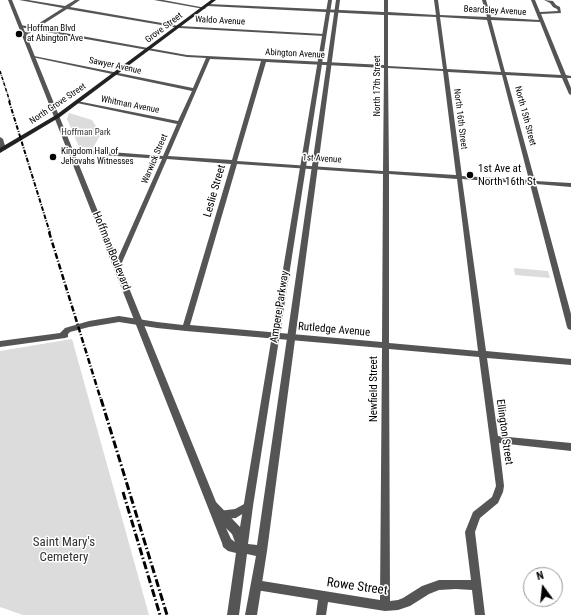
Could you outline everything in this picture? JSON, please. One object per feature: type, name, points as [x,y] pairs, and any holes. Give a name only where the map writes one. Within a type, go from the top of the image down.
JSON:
[{"type":"main road","name":"Grove Street","points":[[124,68],[214,0]]},
{"type":"main road","name":"North Grove Street","points":[[1,150],[58,116],[124,68]]},
{"type":"street","name":"Hoffman Boulevard","points":[[10,0],[58,116],[226,543],[232,547],[262,551]]},
{"type":"street","name":"Waldo Avenue","points":[[21,0],[179,27],[324,36]]},
{"type":"street","points":[[24,34],[78,0]]},
{"type":"street","name":"Beardsley Avenue","points":[[156,0],[206,7],[337,11],[542,21]]},
{"type":"street","name":"Ampere Parkway","points":[[233,615],[248,506],[330,0]]},
{"type":"street","name":"Ampere Parkway","points":[[251,615],[262,551],[338,0]]},
{"type":"street","name":"North 17th Street","points":[[386,0],[386,172]]},
{"type":"street","name":"North 16th Street","points":[[436,0],[467,241]]},
{"type":"street","name":"North 15th Street","points":[[484,0],[534,182],[571,327]]},
{"type":"street","points":[[533,0],[571,94]]},
{"type":"street","points":[[538,12],[560,12],[559,8],[554,6],[552,2],[546,0]]},
{"type":"street","name":"Abington Avenue","points":[[21,26],[187,56],[571,78]]},
{"type":"street","name":"Sawyer Avenue","points":[[34,57],[194,90]]},
{"type":"street","name":"Warwick Street","points":[[117,267],[208,57]]},
{"type":"street","name":"Leslie Street","points":[[186,328],[264,60]]},
{"type":"street","name":"Whitman Avenue","points":[[77,102],[180,123]]},
{"type":"street","points":[[0,139],[1,150]]},
{"type":"street","name":"1st Avenue","points":[[71,151],[571,185]]},
{"type":"street","name":"Newfield Street","points":[[385,606],[386,172]]},
{"type":"street","name":"Ellington Street","points":[[467,241],[494,439],[499,492],[495,500],[476,515],[471,526],[470,538],[480,615]]},
{"type":"street","name":"Rutledge Avenue","points":[[0,344],[69,335],[90,328],[96,324],[119,319],[186,328],[571,362]]},
{"type":"street","points":[[494,439],[571,447]]},
{"type":"street","name":"Hoffman Boulevard","points":[[211,503],[236,531],[243,549]]},
{"type":"street","points":[[222,514],[236,513],[248,506]]},
{"type":"street","name":"Rowe Street","points":[[256,584],[385,606],[406,602],[426,590],[439,586],[456,584],[476,585]]},
{"type":"street","points":[[321,615],[324,596]]},
{"type":"green space","name":"Hoffman Park","points":[[69,113],[92,120],[101,134],[93,148],[79,147],[67,119]]},
{"type":"green space","points":[[514,268],[548,271],[550,278],[515,275]]},
{"type":"green space","name":"Saint Mary's Cemetery","points":[[72,339],[149,615],[23,615],[0,607],[0,351]]},
{"type":"railway","points":[[0,71],[10,102]]},
{"type":"railway","points":[[9,101],[50,233]]},
{"type":"railway","points":[[49,232],[101,400]]},
{"type":"railway","points":[[101,399],[167,615]]},
{"type":"railway","points":[[123,492],[160,615]]},
{"type":"place","name":"Hoffman Blvd at Abington Ave","points":[[19,34]]},
{"type":"place","name":"Kingdom Hall of Jehovahs Witnesses","points":[[53,157]]},
{"type":"place","name":"1st Ave at North 16th St","points":[[470,175]]}]
